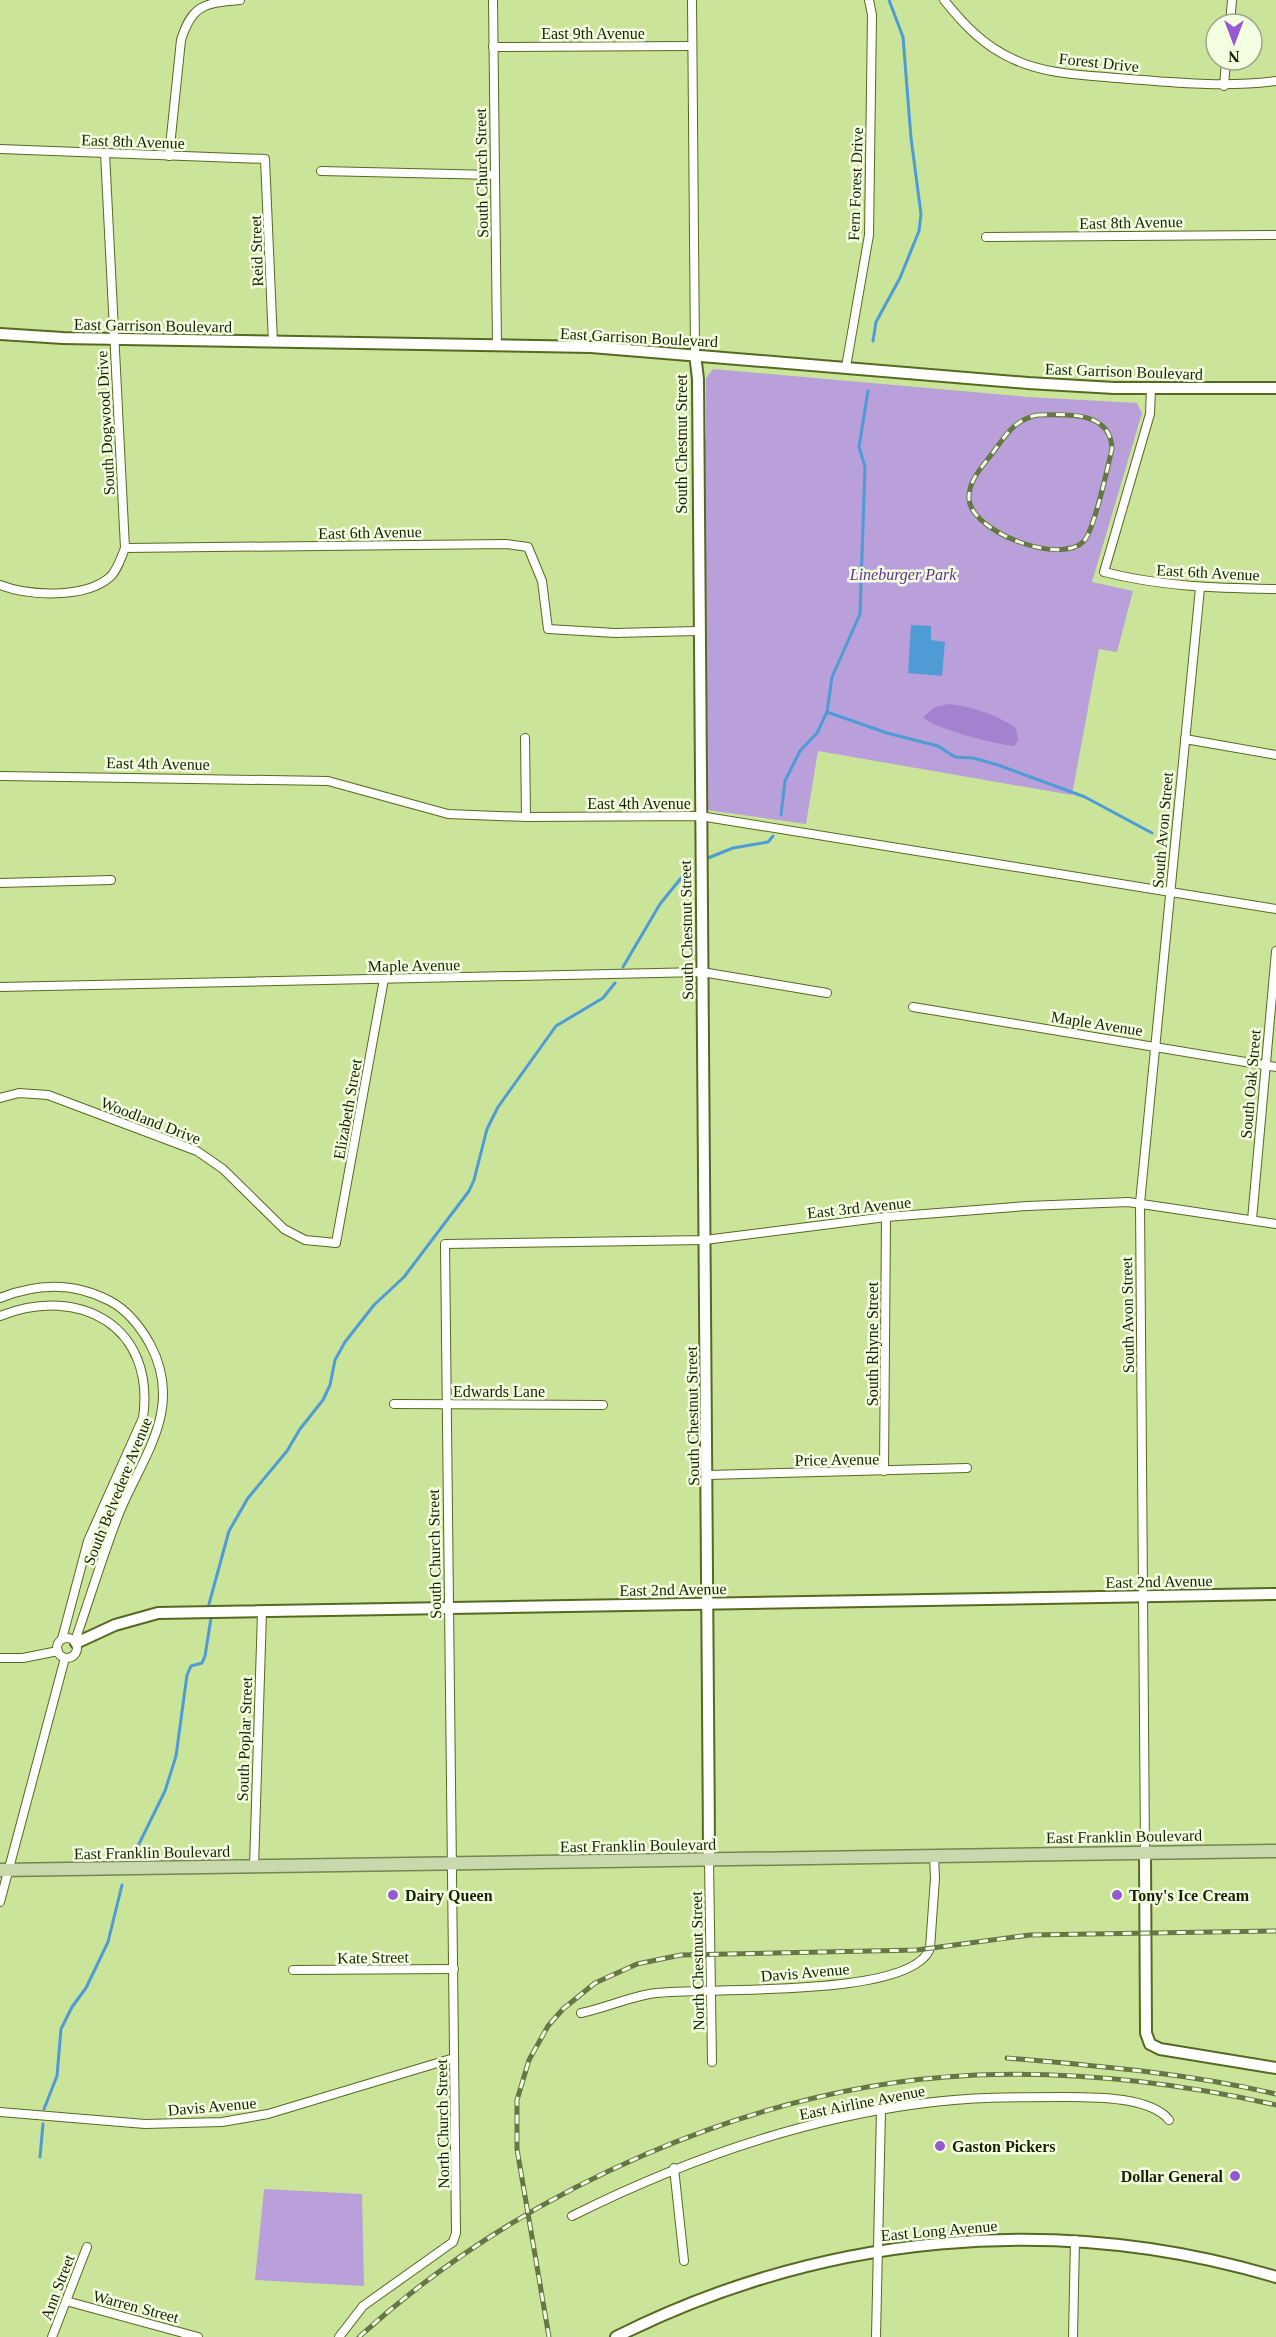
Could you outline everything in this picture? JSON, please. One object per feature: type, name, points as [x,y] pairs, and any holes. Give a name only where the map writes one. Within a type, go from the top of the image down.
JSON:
[{"type":"main road","name":"East Franklin Boulevard","points":[[4,1870],[1276,1851]]},
{"type":"street","points":[[169,156],[180,40],[194,11],[211,3],[240,0]]},
{"type":"street","name":"South Church Street","points":[[493,0],[497,346]]},
{"type":"street","name":"South Chestnut Street","points":[[692,0],[695,354],[698,379],[697,632],[708,1475],[709,1860]]},
{"type":"street","name":"Fern Forest Drive","points":[[846,367],[864,272],[870,217],[872,15],[869,0]]},
{"type":"street","name":"Forest Drive","points":[[944,0],[981,40],[1011,58],[1066,74],[1224,86],[1276,81]]},
{"type":"street","name":"East 9th Avenue","points":[[493,47],[692,46]]},
{"type":"street","points":[[1224,86],[1225,72]]},
{"type":"street","name":"East 8th Avenue","points":[[0,149],[265,159]]},
{"type":"street","name":"South Dogwood Drive","points":[[105,153],[125,548]]},
{"type":"street","name":"Reid Street","points":[[265,159],[273,342]]},
{"type":"street","points":[[321,171],[495,175]]},
{"type":"street","name":"East 8th Avenue","points":[[986,237],[1276,235]]},
{"type":"street","name":"East Garrison Boulevard","points":[[0,334],[115,339],[591,347],[1028,383],[1151,388],[1276,388]]},
{"type":"street","name":"East 6th Avenue","points":[[1151,388],[1150,414],[1104,572],[1151,584],[1200,588],[1276,589]]},
{"type":"street","name":"East 6th Avenue","points":[[125,548],[506,544],[528,547],[542,581],[548,629],[615,633],[697,632]]},
{"type":"street","points":[[0,585],[34,593],[81,590],[111,577],[125,548]]},
{"type":"street","name":"South Avon Street","points":[[1200,588],[1140,1203],[1146,2033],[1150,2044],[1160,2049],[1276,2068]]},
{"type":"street","points":[[525,738],[526,817]]},
{"type":"street","points":[[1185,739],[1276,755]]},
{"type":"street","name":"East 4th Avenue","points":[[0,776],[328,781],[375,792],[435,812],[526,817],[700,816],[1276,909]]},
{"type":"street","points":[[0,883],[111,880]]},
{"type":"street","name":"South Oak Street","points":[[1252,1220],[1276,951]]},
{"type":"street","name":"Maple Avenue","points":[[0,987],[702,972],[827,993]]},
{"type":"street","name":"Elizabeth Street","points":[[336,1244],[384,979]]},
{"type":"street","name":"Maple Avenue","points":[[913,1007],[1276,1067]]},
{"type":"street","name":"Woodland Drive","points":[[0,1098],[19,1093],[48,1095],[197,1151],[223,1169],[284,1228],[305,1240],[336,1244]]},
{"type":"street","name":"East 3rd Avenue","points":[[445,1244],[705,1240],[886,1217],[1027,1206],[1140,1203],[1276,1224]]},
{"type":"street","name":"South Rhyne Street","points":[[885,1472],[886,1217]]},
{"type":"street","name":"South Church Street","points":[[445,1244],[453,1865]]},
{"type":"street","name":"South Belvedere Avenue","points":[[0,1298],[22,1290],[57,1286],[83,1290],[107,1299],[124,1311],[141,1331],[154,1353],[163,1382],[160,1425],[120,1512],[75,1642]]},
{"type":"street","name":"South Belvedere Avenue","points":[[0,1316],[41,1304],[79,1307],[105,1320],[116,1329],[133,1352],[143,1375],[145,1401],[143,1418],[88,1541],[62,1639]]},
{"type":"street","name":"Edwards Lane","points":[[394,1404],[603,1405]]},
{"type":"street","name":"Price Avenue","points":[[708,1475],[967,1468]]},
{"type":"street","name":"East 2nd Avenue","points":[[75,1642],[115,1625],[158,1613],[1276,1594]]},
{"type":"street","name":"South Poplar Street","points":[[254,1867],[262,1612]]},
{"type":"street","points":[[0,1902],[4,1870],[65,1658],[76,1653],[75,1642],[69,1638],[62,1639],[57,1646],[58,1652],[65,1658]]},
{"type":"street","points":[[0,1658],[23,1658],[58,1652]]},
{"type":"street","name":"Davis Avenue","points":[[581,2013],[656,1993],[803,1988],[870,1980],[912,1969],[927,1957],[930,1948],[935,1878],[934,1856]]},
{"type":"street","name":"North Chestnut Street","points":[[709,1860],[712,2062]]},
{"type":"street","name":"North Church Street","points":[[343,2335],[363,2306],[453,2242],[456,2234],[453,1865]]},
{"type":"street","name":"Kate Street","points":[[293,1970],[454,1969]]},
{"type":"street","name":"Davis Avenue","points":[[0,2112],[145,2124],[222,2122],[268,2114],[454,2058]]},
{"type":"street","name":"East Airline Avenue","points":[[572,2216],[674,2168],[771,2135],[881,2109],[995,2097],[1079,2097],[1146,2105],[1162,2110],[1169,2120]]},
{"type":"street","points":[[876,2337],[881,2109]]},
{"type":"street","points":[[674,2168],[684,2261]]},
{"type":"street","name":"East Long Avenue","points":[[616,2337],[692,2301],[741,2283],[878,2250],[990,2239],[1075,2240],[1159,2250],[1276,2277]]},
{"type":"street","points":[[1073,2337],[1075,2240]]},
{"type":"street","name":"Ann Street","points":[[52,2337],[87,2247]]},
{"type":"street","name":"Warren Street","points":[[66,2301],[198,2337]]},
{"type":"green space","name":"Lineburger Park","points":[[713,369],[1028,397],[1137,403],[1142,413],[1092,582],[1133,591],[1117,652],[1099,649],[1072,795],[818,751],[806,824],[707,810],[702,469],[706,434],[706,378]]},
{"type":"green space","points":[[264,2189],[362,2194],[364,2286],[255,2280]]},
{"type":"shaded area","points":[[949,704],[976,709],[1000,719],[1016,728],[1018,740],[1014,746],[995,743],[951,731],[923,717],[935,707]]},
{"type":"water","points":[[911,625],[931,626],[931,640],[945,642],[942,676],[908,673]]},
{"type":"waterway","points":[[873,341],[876,322],[900,278],[919,231],[921,214],[911,138],[903,37],[889,0]]},
{"type":"waterway","points":[[781,815],[785,781],[800,751],[817,733],[827,712],[832,677],[860,614],[865,467],[859,447],[868,391]]},
{"type":"waterway","points":[[827,712],[887,733],[938,746],[955,757],[973,758],[998,765],[1085,797],[1152,833]]},
{"type":"waterway","points":[[708,858],[733,848],[768,842],[773,836]]},
{"type":"waterway","points":[[623,967],[660,904],[686,872]]},
{"type":"waterway","points":[[209,1604],[229,1531],[248,1498],[287,1451],[300,1429],[323,1400],[330,1385],[335,1360],[345,1342],[374,1305],[404,1277],[469,1191],[487,1129],[498,1107],[556,1026],[603,998],[615,983]]},
{"type":"waterway","points":[[136,1850],[165,1791],[176,1756],[187,1675],[191,1666],[202,1663],[205,1656],[211,1618]]},
{"type":"waterway","points":[[44,2109],[57,2076],[61,2029],[72,2007],[86,1988],[108,1942],[122,1885]]},
{"type":"waterway","points":[[40,2157],[43,2124]]},
{"type":"railway","points":[[1038,415],[1086,417],[1096,421],[1110,437],[1112,449],[1092,524],[1084,541],[1073,548],[1057,550],[1019,542],[985,523],[974,511],[969,499],[971,485],[981,467],[1008,433],[1018,423],[1038,415]]},
{"type":"railway","points":[[549,2337],[517,2149],[517,2100],[529,2060],[548,2026],[563,2009],[595,1983],[637,1964],[681,1955],[917,1950],[1030,1935],[1276,1931]]},
{"type":"railway","points":[[1007,2058],[1176,2075],[1276,2094]]},
{"type":"railway","points":[[359,2337],[423,2284],[493,2235],[568,2192],[646,2154],[727,2123],[809,2099],[893,2083],[976,2075],[1014,2074],[1127,2080],[1202,2090],[1276,2105]]},
{"type":"place","name":"Dairy Queen","points":[[393,1895]]},
{"type":"place","name":"Tony's Ice Cream","points":[[1117,1895]]},
{"type":"place","name":"Gaston Pickers","points":[[940,2146]]},
{"type":"place","name":"Dollar General","points":[[1235,2176]]}]
